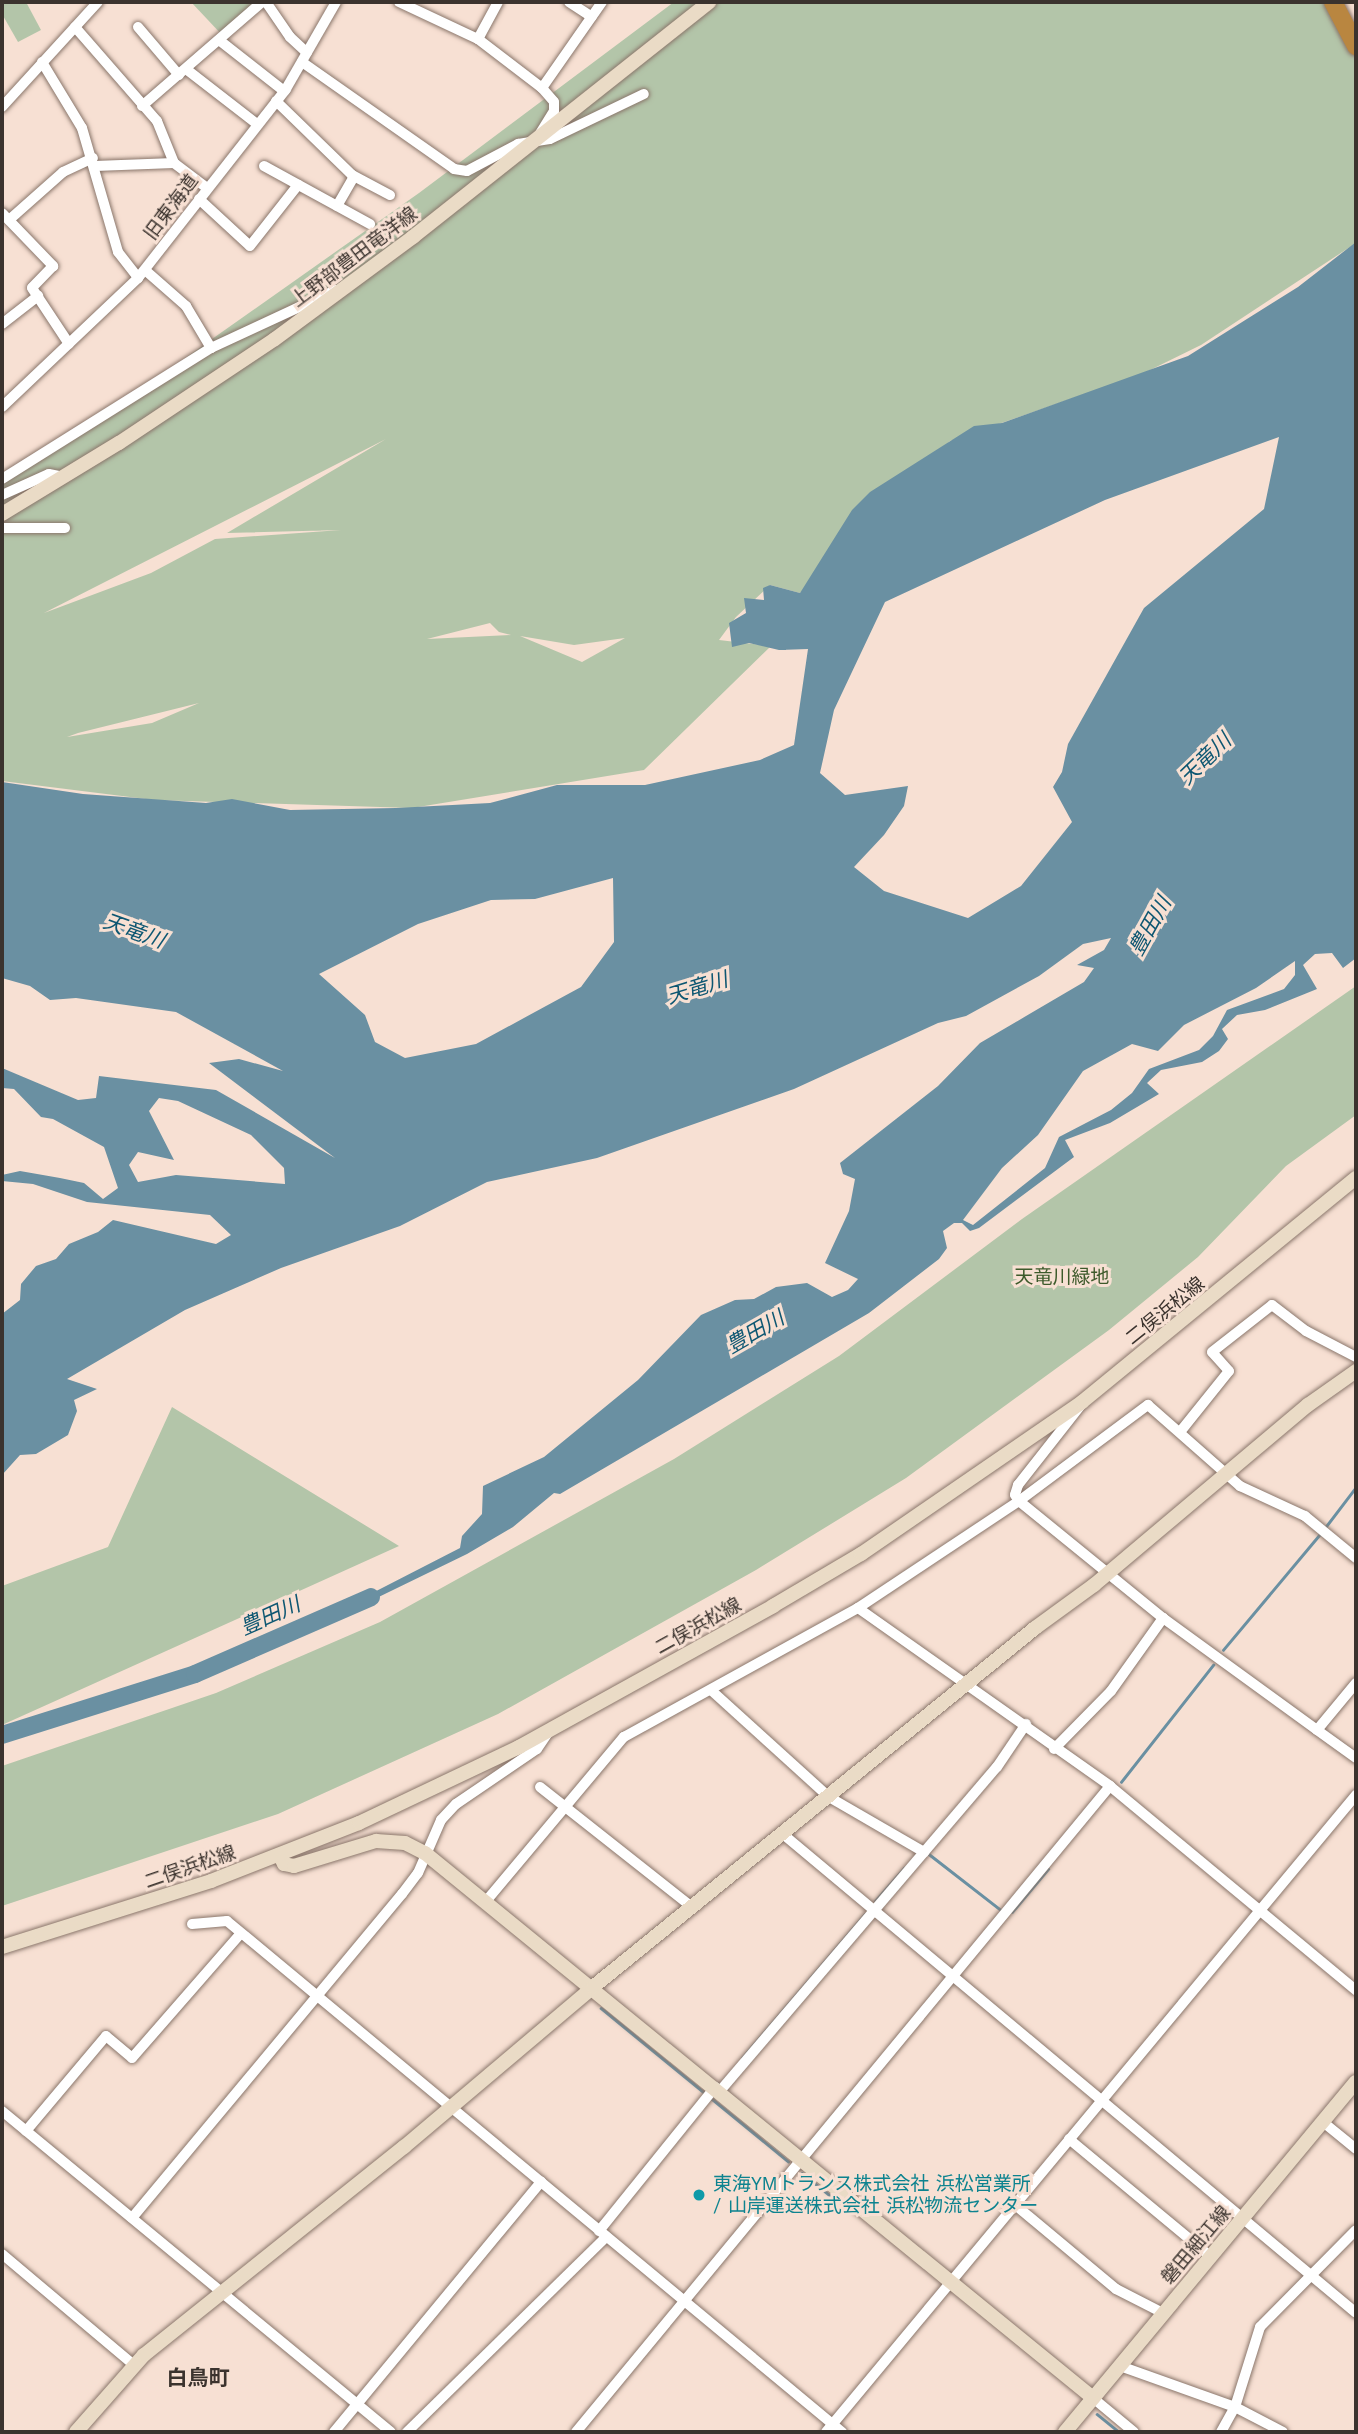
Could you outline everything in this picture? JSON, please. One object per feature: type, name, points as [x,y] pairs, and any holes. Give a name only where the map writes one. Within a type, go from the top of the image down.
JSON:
[{"type":"highway","points":[[1333,2],[1356,46]]},
{"type":"main road","name":"上野部豊田竜洋線","points":[[2,514],[64,477],[275,339],[536,140],[709,2]]},
{"type":"main road","name":"二俣浜松線","points":[[2,1947],[280,1856],[441,1785],[551,1729],[861,1554],[1082,1402],[1335,1198],[1356,1178]]},
{"type":"main road","name":"二俣浜松線","points":[[1335,1198],[1356,1191]]},
{"type":"main road","points":[[76,2432],[134,2365],[451,2108],[593,1987],[784,1835],[1225,1473],[1356,1371]]},
{"type":"main road","points":[[280,1856],[284,1864],[294,1866],[376,1841],[405,1843],[425,1853],[593,1987],[712,2092],[802,2159],[1093,2398]]},
{"type":"main road","name":"磐田細江線","points":[[1065,2432],[1356,2082]]},
{"type":"street","points":[[2,107],[98,2]]},
{"type":"street","points":[[142,106],[264,2],[305,57],[454,169],[478,169],[518,144],[550,139],[644,94]]},
{"type":"street","name":"旧東海道","points":[[2,407],[141,274],[284,91],[336,2]]},
{"type":"street","points":[[398,2],[478,39],[542,88],[554,102],[554,111],[536,140]]},
{"type":"street","points":[[478,39],[498,2]]},
{"type":"street","points":[[569,2],[592,18]]},
{"type":"street","points":[[542,88],[602,2]]},
{"type":"street","points":[[75,27],[157,121],[174,163],[207,188]]},
{"type":"street","points":[[138,27],[182,72],[257,124]]},
{"type":"street","points":[[219,40],[284,91]]},
{"type":"street","points":[[42,62],[82,128],[118,252],[141,274],[186,306],[211,348]]},
{"type":"street","points":[[276,101],[354,177],[390,195]]},
{"type":"street","points":[[69,344],[32,288],[53,266],[5,216],[63,172],[94,162],[174,163]]},
{"type":"street","points":[[264,166],[370,224]]},
{"type":"street","points":[[337,206],[354,177]]},
{"type":"street","points":[[199,199],[250,246],[298,185]]},
{"type":"street","points":[[2,480],[211,348],[346,286]]},
{"type":"street","points":[[2,324],[38,296]]},
{"type":"street","points":[[2,495],[49,474],[64,477]]},
{"type":"street","points":[[2,528],[65,528]]},
{"type":"street","points":[[1181,1432],[1229,1371],[1212,1352],[1272,1305],[1306,1331],[1356,1357]]},
{"type":"street","points":[[1082,1402],[1018,1485],[1015,1495],[1019,1501],[1163,1618],[1356,1758]]},
{"type":"street","points":[[487,1900],[624,1737],[858,1608],[1019,1501],[1148,1405],[1240,1486],[1319,1527],[1356,1558]]},
{"type":"street","points":[[858,1608],[963,1685],[968,1684],[1026,1724],[1054,1749],[1110,1786],[1356,1990]]},
{"type":"street","points":[[1054,1749],[1111,1691],[1163,1618]]},
{"type":"street","points":[[1317,1730],[1356,1683]]},
{"type":"street","points":[[712,1690],[829,1797],[924,1852]]},
{"type":"street","points":[[407,2432],[603,2234],[712,2092],[924,1852],[997,1766],[1026,1724]]},
{"type":"street","points":[[132,2218],[317,1999],[418,1873],[434,1831],[456,1804],[537,1749],[551,1729]]},
{"type":"street","points":[[576,2432],[1110,1786]]},
{"type":"street","points":[[540,1787],[693,1908]]},
{"type":"street","points":[[829,2428],[1356,1795]]},
{"type":"street","points":[[784,1835],[1244,2216],[1356,2313]]},
{"type":"street","points":[[192,1924],[227,1921],[317,1999],[683,2300],[829,2428],[842,2432]]},
{"type":"street","points":[[26,2131],[106,2036],[132,2058],[240,1934]]},
{"type":"street","points":[[2,2111],[391,2432]]},
{"type":"street","points":[[1323,2122],[1356,2150]]},
{"type":"street","points":[[1069,2139],[1211,2257]]},
{"type":"street","points":[[334,2432],[541,2182]]},
{"type":"street","points":[[1014,2204],[1116,2288],[1163,2313]]},
{"type":"street","points":[[1221,2432],[1235,2407],[1260,2327],[1309,2273],[1356,2230]]},
{"type":"street","points":[[2,2255],[134,2365]]},
{"type":"street","points":[[1120,2366],[1235,2407],[1283,2432]]},
{"type":"street","points":[[1093,2398],[1133,2432]]},
{"type":"green space","points":[[2,2],[26,2],[41,30],[18,42],[2,14]]},
{"type":"green space","points":[[191,2],[262,2],[223,36]]},
{"type":"green space","points":[[674,2],[1333,2],[1356,46],[1356,243],[1201,345],[1142,374],[950,441],[800,593],[770,585],[736,617],[719,640],[771,646],[644,770],[412,808],[154,800],[2,781],[2,481],[76,435],[419,193]],"holes":[[[386,439],[227,533],[341,530],[215,539],[151,573],[44,613]],[[490,623],[499,632],[511,635],[427,639]],[[520,636],[574,645],[625,638],[582,662]],[[199,703],[152,723],[67,737]]]},
{"type":"green space","name":"天竜川緑地","points":[[1356,986],[1356,1115],[1286,1166],[1198,1257],[1109,1330],[906,1478],[756,1570],[498,1714],[278,1814],[2,1906],[2,1766],[216,1693],[380,1622],[674,1459],[839,1356],[1022,1219]]},
{"type":"green space","points":[[172,1407],[399,1546],[2,1725],[2,1586],[108,1547]]},
{"type":"water","name":"天竜川","points":[[1356,242],[1356,958],[1343,968],[1332,953],[1315,954],[1303,965],[1317,989],[1265,1010],[1237,1015],[1222,1029],[1228,1039],[1219,1051],[1202,1062],[1161,1070],[1147,1083],[1159,1094],[1110,1123],[1065,1140],[1074,1157],[979,1228],[970,1231],[962,1223],[954,1223],[943,1231],[947,1248],[939,1259],[869,1313],[560,1494],[554,1493],[513,1527],[467,1554],[354,1609],[349,1605],[460,1548],[462,1536],[482,1514],[483,1486],[544,1457],[638,1380],[701,1315],[735,1300],[754,1299],[776,1287],[807,1283],[832,1297],[848,1290],[858,1279],[825,1263],[849,1211],[855,1179],[843,1174],[840,1163],[938,1086],[980,1043],[1084,982],[1094,968],[1077,965],[1104,950],[1111,938],[1083,944],[1039,976],[966,1016],[938,1023],[794,1089],[597,1158],[487,1182],[400,1226],[281,1268],[185,1310],[67,1379],[97,1389],[74,1400],[77,1411],[68,1435],[36,1454],[20,1455],[2,1475],[2,1314],[20,1300],[21,1284],[36,1266],[56,1259],[69,1244],[98,1232],[113,1220],[216,1244],[231,1235],[210,1215],[87,1202],[33,1184],[2,1181],[2,1175],[20,1171],[60,1178],[84,1183],[103,1199],[118,1188],[104,1147],[53,1119],[41,1117],[14,1089],[2,1088],[2,1068],[78,1100],[96,1098],[99,1076],[216,1090],[335,1158],[209,1063],[239,1059],[283,1071],[176,1012],[76,998],[50,1000],[30,986],[2,978],[2,782],[83,794],[206,803],[232,799],[290,810],[396,808],[490,803],[557,785],[645,785],[760,760],[794,745],[808,649],[779,650],[749,643],[732,647],[729,623],[746,613],[744,598],[764,600],[763,588],[770,585],[800,593],[852,510],[870,492],[974,426],[1002,423],[1188,356],[1298,287]],"holes":[[[1279,437],[1264,509],[1144,608],[1068,744],[1062,772],[1053,787],[1072,822],[1021,886],[968,918],[884,891],[854,867],[884,835],[904,806],[908,786],[845,795],[820,773],[834,710],[885,602],[1105,500]],[[613,878],[614,942],[581,987],[476,1044],[405,1058],[375,1042],[365,1015],[319,974],[418,924],[491,900],[535,899]],[[1295,961],[1295,975],[1284,989],[1227,1010],[1213,1036],[1199,1050],[1149,1069],[1132,1093],[1111,1110],[1059,1137],[1045,1168],[973,1225],[963,1220],[1002,1168],[1038,1135],[1083,1071],[1132,1044],[1158,1051],[1184,1025],[1256,988]],[[159,1098],[178,1101],[251,1135],[284,1168],[285,1184],[176,1175],[138,1182],[129,1165],[138,1152],[174,1160],[149,1111]]]},
{"type":"waterway","points":[[1324,1529],[1356,1487]]},
{"type":"waterway","points":[[1223,1650],[1320,1534]]},
{"type":"waterway","name":"豊田川","points":[[2,1735],[195,1674],[371,1597]]},
{"type":"waterway","points":[[1121,1782],[1213,1665]]},
{"type":"waterway","points":[[929,1854],[1001,1910]]},
{"type":"waterway","points":[[875,1901],[904,1868]]},
{"type":"waterway","points":[[1012,1912],[1048,1869]]},
{"type":"waterway","points":[[742,2058],[865,1914]]},
{"type":"waterway","points":[[601,2008],[788,2161]]},
{"type":"waterway","points":[[802,2173],[842,2205],[845,2202]]},
{"type":"waterway","points":[[1097,2414],[1119,2432]]},
{"type":"place","name":"東海YMトランス株式会社 浜松営業所 / 山岸運送株式会社 浜松物流センター","points":[[699,2195]]},
{"type":"district","name":"白鳥町","points":[[198,2378]]}]
